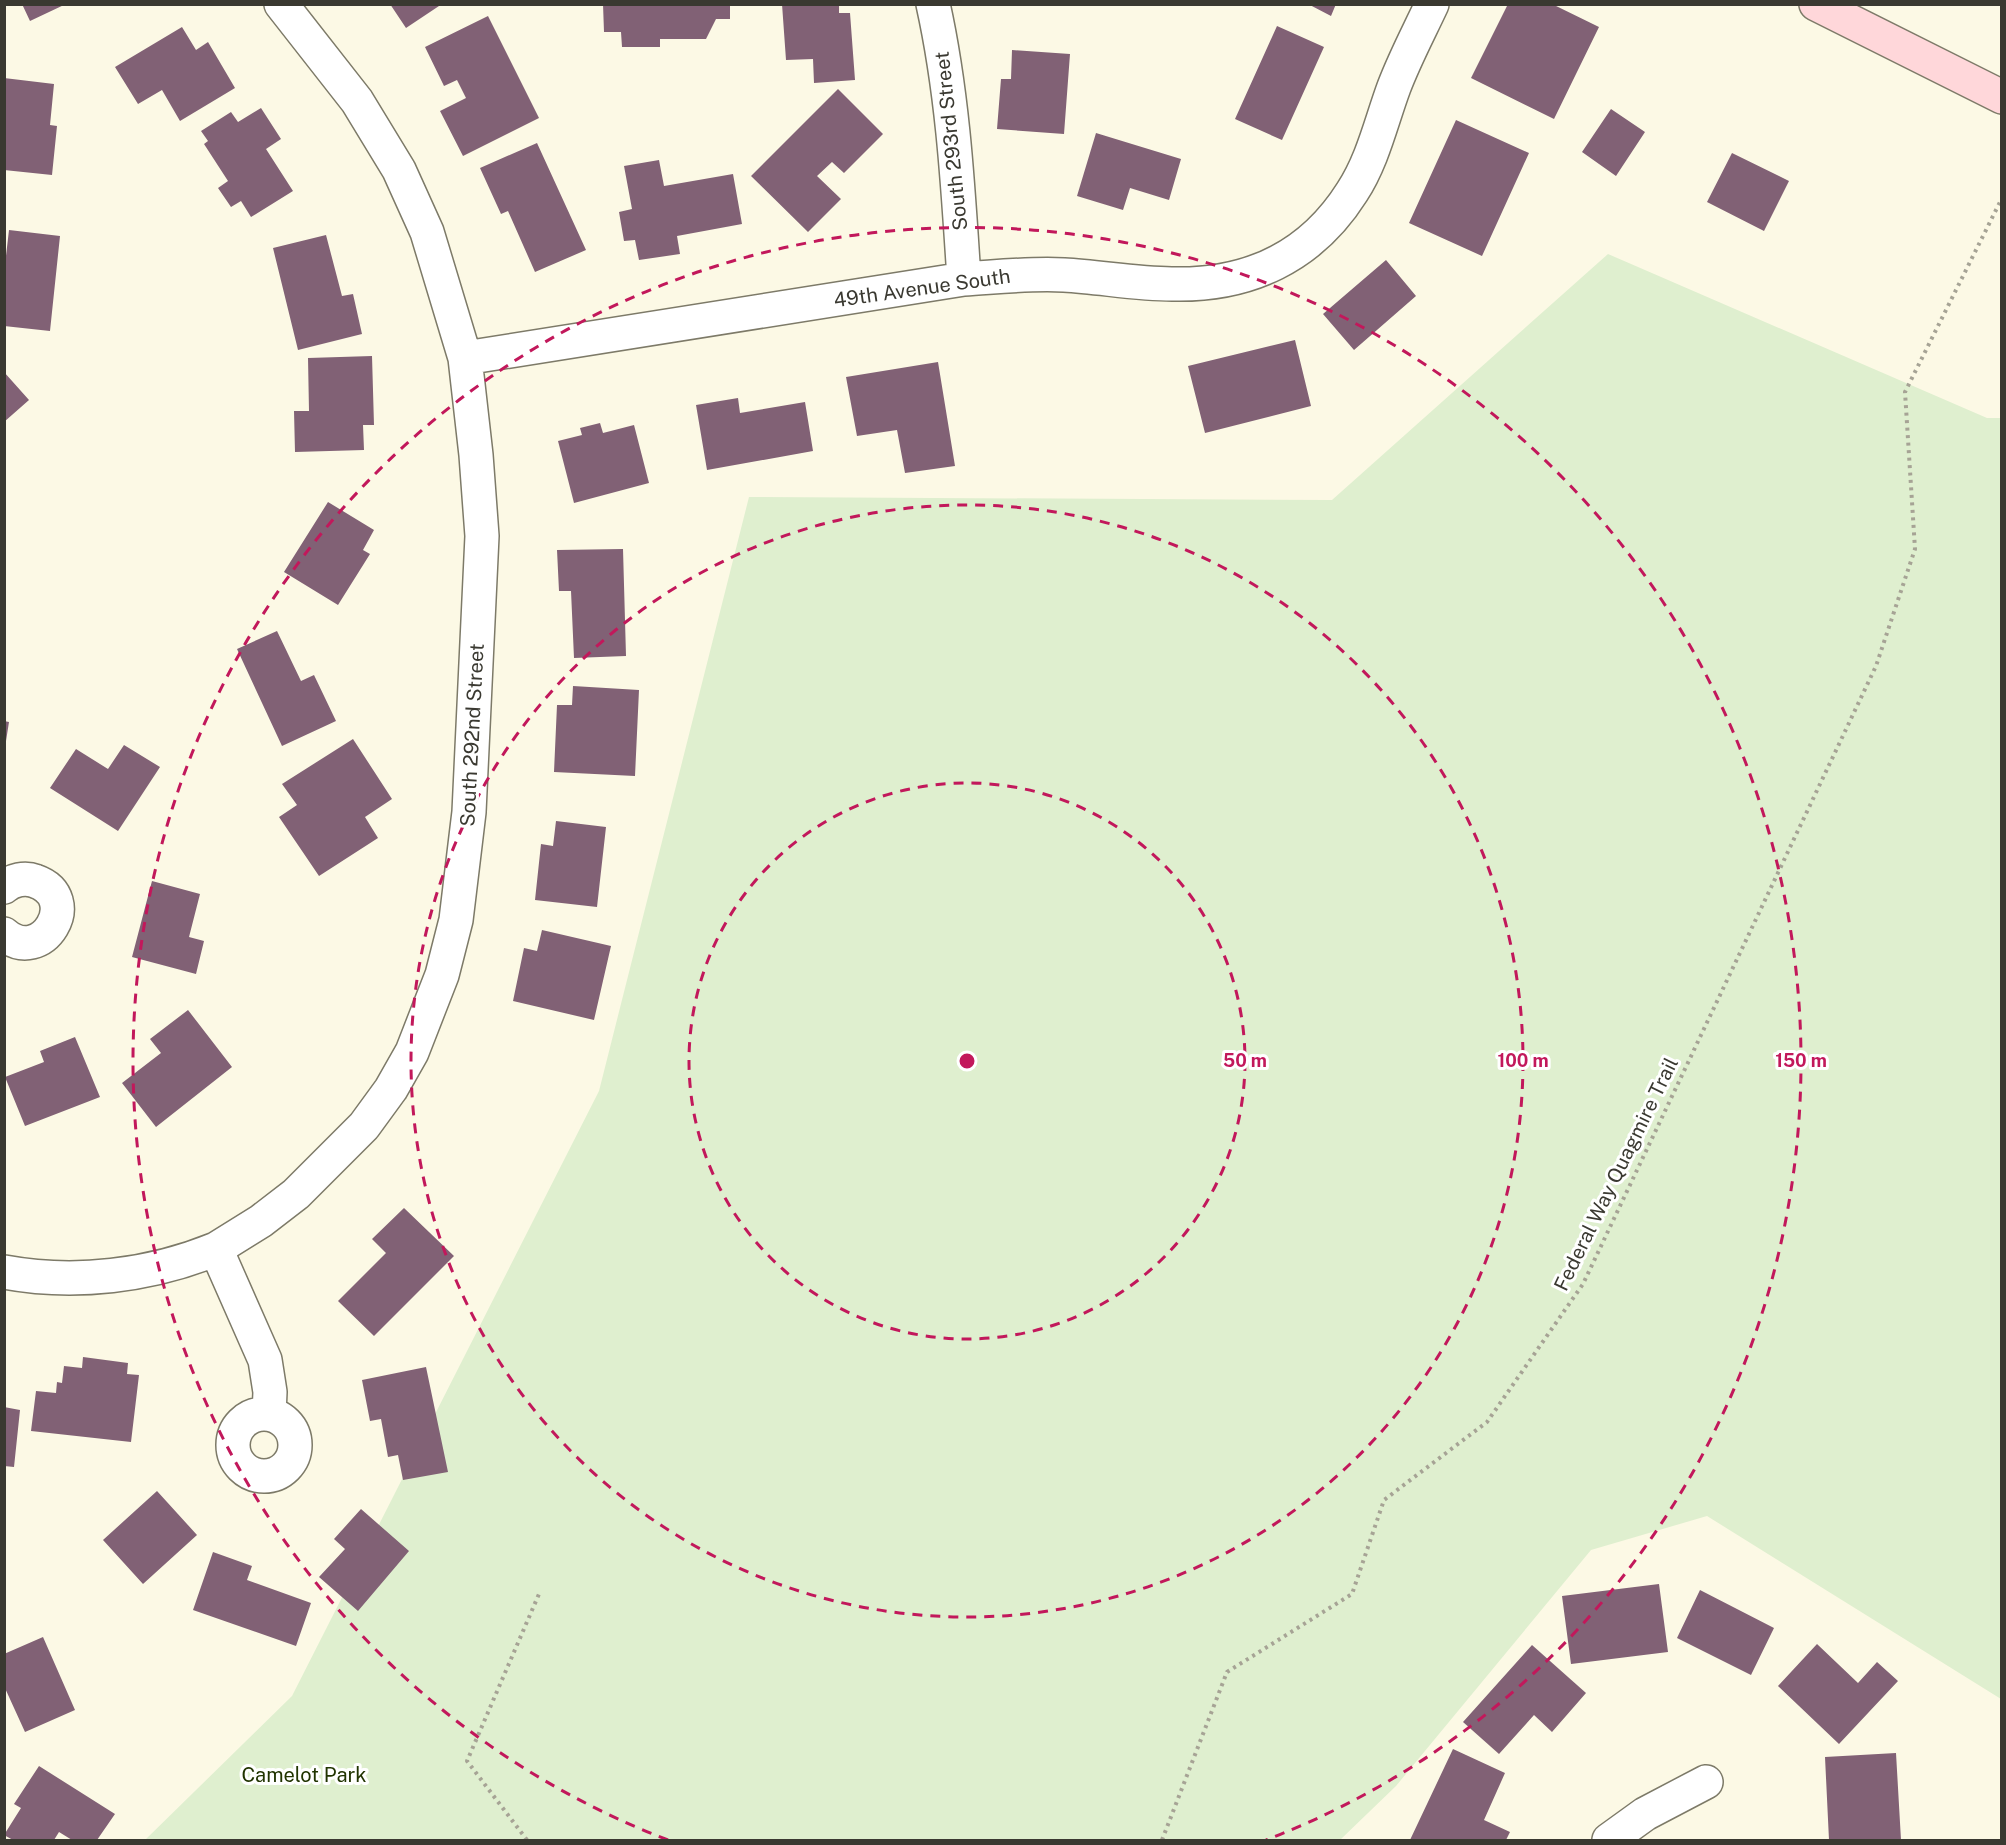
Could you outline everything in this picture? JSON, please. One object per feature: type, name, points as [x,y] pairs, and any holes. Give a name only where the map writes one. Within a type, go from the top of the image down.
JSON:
[{"type":"main road","points":[[1816,4],[2001,97]]},
{"type":"street","name":"South 292nd Street","points":[[4,1272],[49,1277],[111,1276],[187,1261],[216,1249],[261,1221],[296,1194],[364,1126],[391,1089],[412,1052],[442,975],[456,920],[469,812],[482,536],[465,358],[428,232],[399,170],[357,101],[281,4]]},
{"type":"street","name":"South 293rd Street","points":[[933,4],[942,46],[949,105],[959,198],[964,279]]},
{"type":"street","name":"49th Avenue South","points":[[465,358],[964,279],[1027,274],[1173,285],[1198,284],[1236,278],[1270,266],[1298,251],[1331,220],[1353,191],[1369,158],[1405,60],[1432,4]]},
{"type":"street","points":[[4,887],[18,879],[31,879],[42,883],[52,892],[57,903],[57,915],[53,927],[45,936],[33,942],[21,942],[4,934]]},
{"type":"street","points":[[216,1249],[265,1360],[270,1392],[269,1414]]},
{"type":"street","points":[[1609,1840],[1645,1814],[1706,1782]]},
{"type":"path","name":"Federal Way Quagmire Trail","points":[[1162,1840],[1227,1672],[1352,1594],[1384,1500],[1487,1422],[1583,1284],[1875,666],[1915,549],[1905,392],[2001,198]]},
{"type":"path","points":[[528,1840],[467,1761],[539,1594]]},
{"type":"green space","name":"Camelot Park","points":[[1608,254],[1987,418],[2001,418],[2001,1699],[1707,1516],[1591,1550],[1396,1786],[1340,1840],[145,1840],[292,1696],[599,1091],[749,497],[1332,500]]},
{"type":"building","points":[[22,4],[66,4],[30,21]]},
{"type":"building","points":[[390,4],[442,4],[406,28]]},
{"type":"building","points":[[603,4],[730,4],[730,19],[716,19],[706,39],[660,39],[660,47],[622,47],[621,32],[604,32]]},
{"type":"building","points":[[782,4],[839,4],[839,13],[850,13],[855,80],[814,83],[813,59],[786,60]]},
{"type":"building","points":[[1308,4],[1336,4],[1331,16]]},
{"type":"building","points":[[1508,4],[1552,4],[1599,27],[1554,119],[1471,78]]},
{"type":"building","points":[[488,16],[539,118],[463,156],[440,111],[466,98],[457,80],[444,86],[425,47]]},
{"type":"building","points":[[1277,26],[1324,47],[1282,140],[1235,119]]},
{"type":"building","points":[[182,27],[196,50],[208,42],[235,88],[180,121],[162,90],[138,104],[115,67]]},
{"type":"building","points":[[1012,50],[1070,54],[1064,134],[997,129],[1001,79],[1011,79]]},
{"type":"building","points":[[4,78],[54,84],[50,125],[57,126],[52,175],[4,170]]},
{"type":"building","points":[[838,89],[883,134],[844,173],[832,162],[817,176],[841,199],[808,232],[751,176]]},
{"type":"building","points":[[261,108],[281,139],[266,149],[293,191],[251,217],[241,201],[231,207],[218,188],[228,181],[204,144],[208,141],[201,131],[231,112],[238,122]]},
{"type":"building","points":[[1611,109],[1645,132],[1616,176],[1582,152]]},
{"type":"building","points":[[1456,120],[1529,153],[1482,256],[1409,223]]},
{"type":"building","points":[[1096,133],[1181,159],[1169,200],[1130,188],[1123,210],[1077,196]]},
{"type":"building","points":[[537,143],[586,250],[535,272],[508,211],[501,214],[480,168]]},
{"type":"building","points":[[1732,153],[1789,181],[1764,231],[1707,202]]},
{"type":"building","points":[[659,160],[664,186],[733,174],[742,224],[677,236],[680,254],[639,260],[635,240],[624,241],[619,212],[632,209],[624,166]]},
{"type":"building","points":[[9,230],[60,236],[50,331],[4,326],[4,273]]},
{"type":"building","points":[[326,235],[342,296],[353,294],[362,334],[298,350],[273,248]]},
{"type":"building","points":[[1386,260],[1416,296],[1354,350],[1323,314]]},
{"type":"building","points":[[1295,340],[1311,406],[1205,433],[1188,366]]},
{"type":"building","points":[[372,356],[374,425],[363,425],[364,450],[295,452],[294,411],[309,411],[308,358]]},
{"type":"building","points":[[938,362],[955,466],[905,473],[897,430],[857,436],[846,377]]},
{"type":"building","points":[[4,372],[29,400],[4,422]]},
{"type":"building","points":[[738,398],[740,413],[805,402],[813,451],[707,470],[696,405]]},
{"type":"building","points":[[600,423],[603,433],[634,425],[649,483],[574,503],[558,441],[582,435],[580,428]]},
{"type":"building","points":[[328,502],[374,530],[363,550],[370,554],[338,605],[284,572]]},
{"type":"building","points":[[623,549],[626,656],[574,658],[571,591],[559,591],[557,550]]},
{"type":"building","points":[[277,631],[301,681],[314,675],[336,721],[282,746],[237,649]]},
{"type":"building","points":[[573,686],[639,690],[635,776],[554,772],[557,705],[572,705]]},
{"type":"building","points":[[4,721],[9,722],[6,741],[4,740]]},
{"type":"building","points":[[353,739],[392,799],[365,817],[378,838],[319,876],[279,817],[297,805],[282,784]]},
{"type":"building","points":[[124,745],[160,767],[118,831],[50,788],[76,749],[108,769]]},
{"type":"building","points":[[556,821],[606,827],[597,907],[535,900],[541,844],[553,846]]},
{"type":"building","points":[[152,881],[200,894],[189,937],[204,941],[196,974],[132,957]]},
{"type":"building","points":[[542,930],[611,946],[594,1020],[513,1001],[524,948],[537,951]]},
{"type":"building","points":[[188,1010],[232,1067],[156,1127],[122,1083],[161,1053],[150,1039]]},
{"type":"building","points":[[75,1037],[100,1097],[25,1126],[5,1077],[44,1062],[40,1051]]},
{"type":"building","points":[[404,1208],[454,1256],[374,1336],[338,1301],[386,1253],[372,1239]]},
{"type":"building","points":[[83,1357],[128,1363],[127,1374],[139,1375],[131,1442],[31,1431],[36,1391],[56,1393],[57,1382],[62,1383],[64,1366],[82,1368]]},
{"type":"building","points":[[426,1367],[448,1472],[403,1480],[398,1455],[388,1457],[381,1419],[370,1421],[362,1380]]},
{"type":"building","points":[[4,1407],[20,1410],[14,1467],[4,1466]]},
{"type":"building","points":[[157,1491],[197,1535],[143,1584],[103,1540]]},
{"type":"building","points":[[361,1509],[409,1551],[358,1611],[319,1577],[345,1549],[334,1539]]},
{"type":"building","points":[[213,1552],[252,1566],[247,1580],[311,1603],[296,1646],[193,1610]]},
{"type":"building","points":[[1659,1584],[1668,1652],[1571,1664],[1562,1596]]},
{"type":"building","points":[[1700,1590],[1774,1628],[1751,1675],[1677,1638]]},
{"type":"building","points":[[43,1637],[75,1710],[25,1732],[4,1686],[4,1654]]},
{"type":"building","points":[[1817,1644],[1858,1683],[1877,1662],[1898,1681],[1839,1744],[1778,1686]]},
{"type":"building","points":[[1532,1645],[1586,1693],[1552,1732],[1534,1715],[1499,1754],[1463,1722]]},
{"type":"building","points":[[1453,1749],[1505,1773],[1484,1820],[1510,1832],[1506,1840],[1410,1840]]},
{"type":"building","points":[[1896,1753],[1901,1840],[1829,1840],[1825,1757]]},
{"type":"building","points":[[39,1766],[115,1814],[97,1840],[72,1840],[59,1832],[54,1840],[13,1840],[4,1835],[21,1808],[14,1804]]}]
